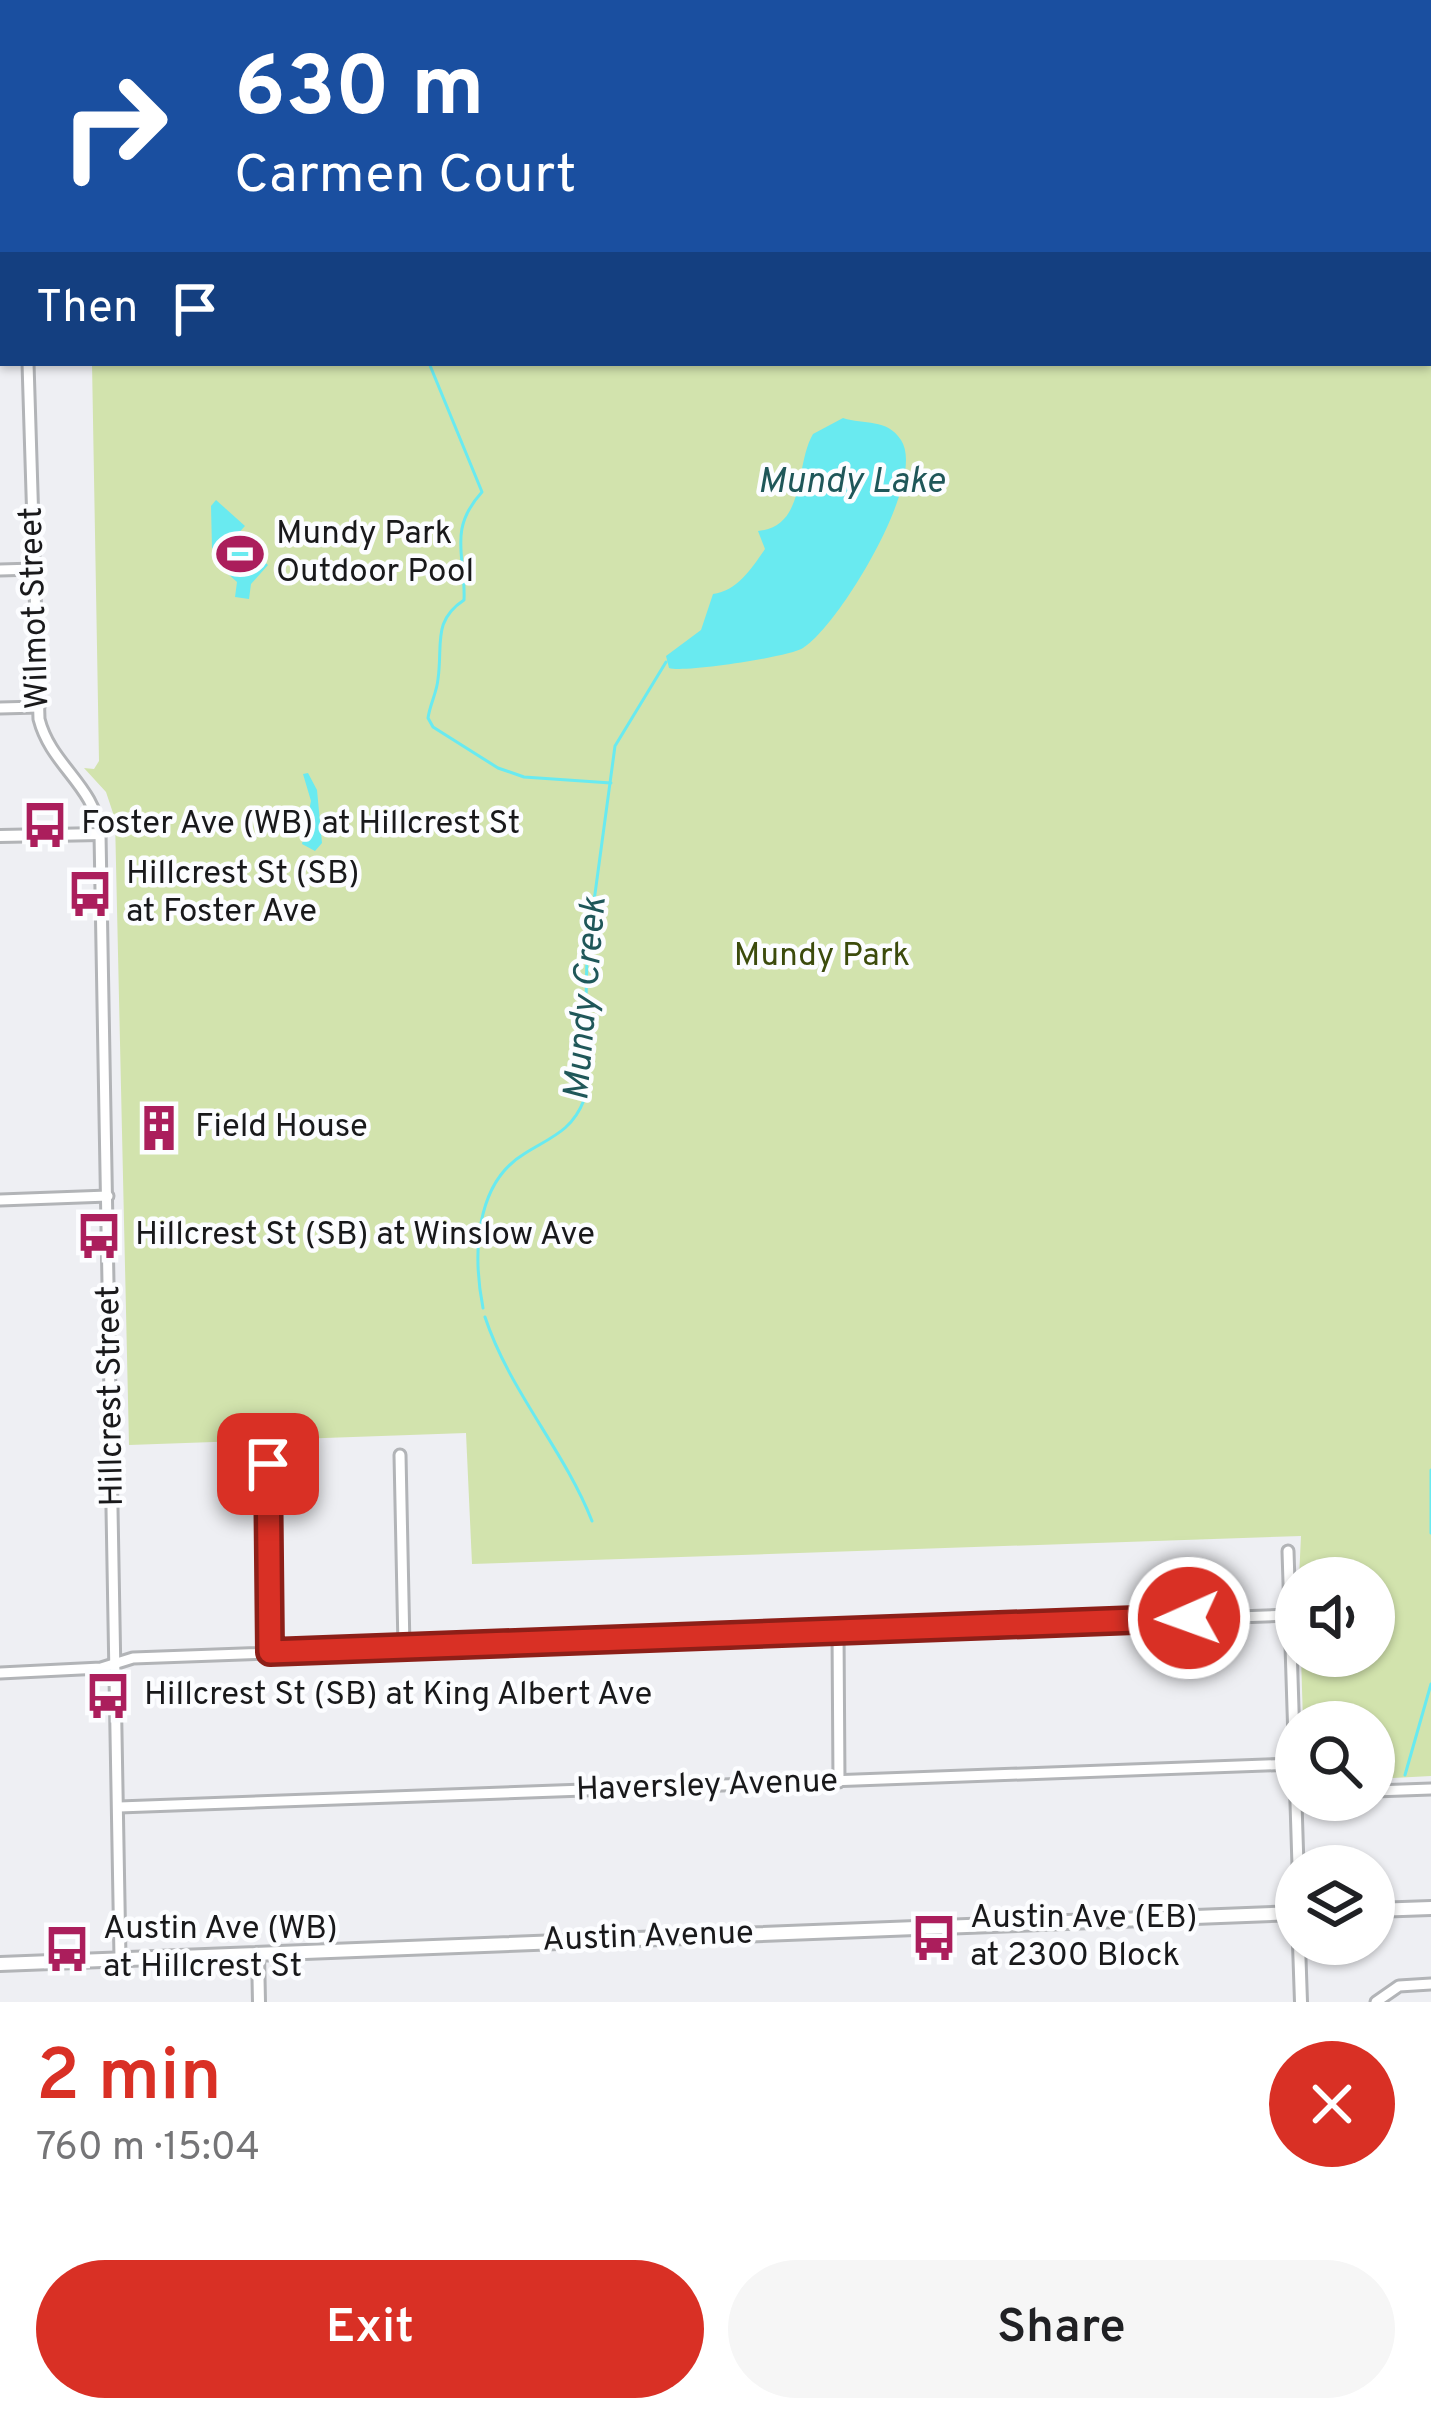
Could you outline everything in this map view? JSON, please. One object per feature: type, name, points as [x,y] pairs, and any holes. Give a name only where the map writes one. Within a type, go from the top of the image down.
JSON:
[{"type":"main road","points":[[1395,1909],[1431,1908]]},
{"type":"main road","name":"Austin Avenue","points":[[0,1964],[1275,1914]]},
{"type":"street","name":"Wilmot Street","points":[[28,366],[39,706],[48,746],[89,795],[100,834]]},
{"type":"street","points":[[0,570],[35,569]]},
{"type":"street","points":[[0,708],[39,706]]},
{"type":"street","points":[[0,836],[100,834]]},
{"type":"street","name":"Hillcrest Street","points":[[100,834],[120,1958]]},
{"type":"street","points":[[0,1200],[108,1196]]},
{"type":"street","points":[[400,1455],[404,1648]]},
{"type":"street","points":[[268,1464],[270,1652]]},
{"type":"street","points":[[1288,1551],[1288,1557]]},
{"type":"street","points":[[0,1673],[116,1666],[133,1658],[1275,1616]]},
{"type":"street","points":[[838,1631],[838,1782]]},
{"type":"street","name":"Haversley Avenue","points":[[119,1807],[1275,1765]]},
{"type":"street","points":[[1395,1790],[1431,1789]]},
{"type":"street","points":[[258,1953],[259,2002]]},
{"type":"street","points":[[1300,1965],[1301,2002]]},
{"type":"street","points":[[1376,2002],[1399,1986],[1431,1984]]},
{"type":"green space","name":"Mundy Park","points":[[92,366],[1431,366],[1431,1776],[1395,1778],[1395,1701],[1302,1701],[1302,1677],[1395,1677],[1395,1557],[1300,1557],[1301,1536],[472,1564],[466,1433],[129,1445],[115,819],[106,792],[84,768],[94,769],[99,761]]},
{"type":"water","name":"Mundy Lake","points":[[843,418],[889,428],[901,440],[906,460],[891,518],[857,584],[803,648],[758,660],[669,668],[666,656],[701,630],[713,594],[737,583],[765,549],[758,531],[774,527],[792,507],[813,434]]},
{"type":"water","points":[[216,500],[245,526],[219,554],[212,548],[211,506]]},
{"type":"water","points":[[242,542],[268,565],[251,584],[249,599],[235,597],[237,582],[219,566]]},
{"type":"water","points":[[308,773],[317,790],[322,843],[315,851],[302,844],[311,801],[303,774]]},
{"type":"waterway","points":[[430,366],[482,492],[461,532],[464,600],[443,625],[428,718],[433,727],[498,768],[524,777],[611,783]]},
{"type":"waterway","name":"Mundy Creek","points":[[483,1308],[478,1245],[486,1202],[507,1167],[567,1126],[584,1100],[587,953],[615,746],[666,662]]},
{"type":"waterway","name":"Mundy Creek","points":[[485,1317],[508,1370],[592,1521]]},
{"type":"waterway","points":[[1431,1470],[1431,1533]]},
{"type":"waterway","points":[[1405,1775],[1431,1684]]},
{"type":"place","name":"Mundy Park Outdoor Pool","points":[[240,554]]},
{"type":"place","name":"Foster Ave (WB) at Hillcrest St","points":[[45,825]]},
{"type":"place","name":"Hillcrest St (SB) at Foster Ave","points":[[90,894]]},
{"type":"place","name":"Field House","points":[[159,1128]]},
{"type":"place","name":"Hillcrest St (SB) at Winslow Ave","points":[[99,1236]]},
{"type":"place","name":"Hillcrest St (SB) at King Albert Ave","points":[[108,1696]]},
{"type":"place","name":"Austin Ave (EB) at 2300 Block","points":[[934,1938]]},
{"type":"place","name":"Austin Ave (WB) at Hillcrest St","points":[[67,1949]]},
{"type":"route","points":[[268,1464],[270,1652],[1189,1618]]}]
